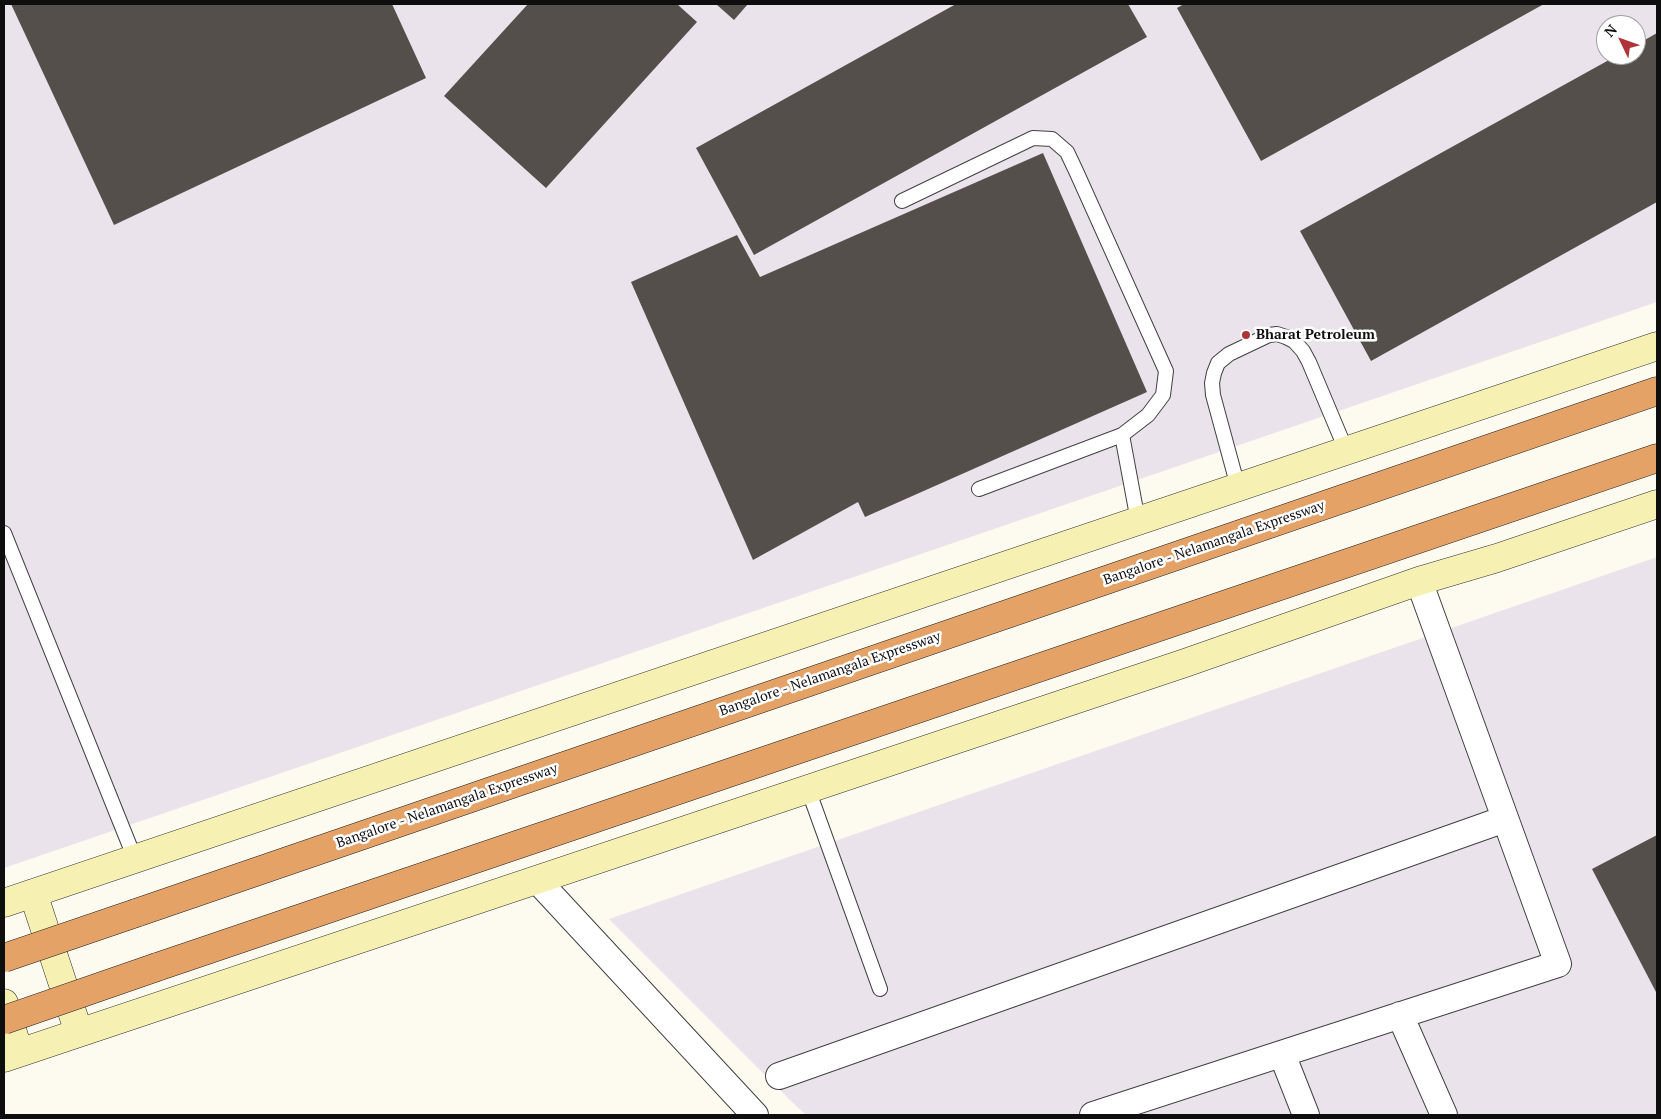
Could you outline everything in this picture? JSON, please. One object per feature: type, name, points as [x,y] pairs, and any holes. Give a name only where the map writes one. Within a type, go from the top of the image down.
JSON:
[{"type":"highway","name":"Bangalore - Nelamangala Expressway","points":[[4,958],[1657,391]]},
{"type":"highway","points":[[4,1020],[1657,458]]},
{"type":"street","points":[[4,903],[1657,346]]},
{"type":"street","points":[[4,1003],[12,1055],[808,790],[1420,581],[1497,558],[1657,504]]},
{"type":"street","points":[[1093,1115],[1558,964],[1420,581]]},
{"type":"street","points":[[779,1076],[1505,819]]},
{"type":"street","points":[[537,880],[755,1115]]},
{"type":"street","points":[[33,893],[79,1033]]},
{"type":"street","points":[[1400,1015],[1444,1115]]},
{"type":"street","points":[[1282,1054],[1306,1115]]},
{"type":"lane","points":[[902,201],[1032,138],[1052,139],[1067,152],[1166,371],[1163,394],[1148,415],[1122,435],[979,488]]},
{"type":"lane","points":[[1238,487],[1214,395],[1212,383],[1214,373],[1218,363],[1229,354],[1269,335],[1277,334],[1286,337],[1294,341],[1303,351],[1346,450]]},
{"type":"lane","points":[[1122,435],[1138,521]]},
{"type":"lane","points":[[4,533],[135,859]]},
{"type":"lane","points":[[808,790],[880,989]]},
{"type":"shaded area","points":[[4,4],[1657,4],[1657,302],[4,868]]},
{"type":"shaded area","points":[[1657,557],[1657,1115],[806,1115],[609,919]]},
{"type":"building","points":[[11,4],[392,4],[426,78],[114,225]]},
{"type":"building","points":[[528,4],[677,4],[697,22],[546,188],[444,96]]},
{"type":"building","points":[[716,4],[748,4],[734,20]]},
{"type":"building","points":[[956,4],[1128,4],[1147,37],[754,255],[696,148]]},
{"type":"building","points":[[1184,4],[1544,4],[1261,161],[1177,8]]},
{"type":"building","points":[[1657,33],[1657,202],[1371,361],[1300,231],[1600,65],[1646,65],[1646,39]]},
{"type":"building","points":[[1043,153],[1147,392],[865,517],[858,502],[753,560],[631,282],[737,235],[760,277]]},
{"type":"building","points":[[1657,835],[1657,994],[1592,869]]},
{"type":"place","name":"Bharat Petroleum","points":[[1246,335]]}]
